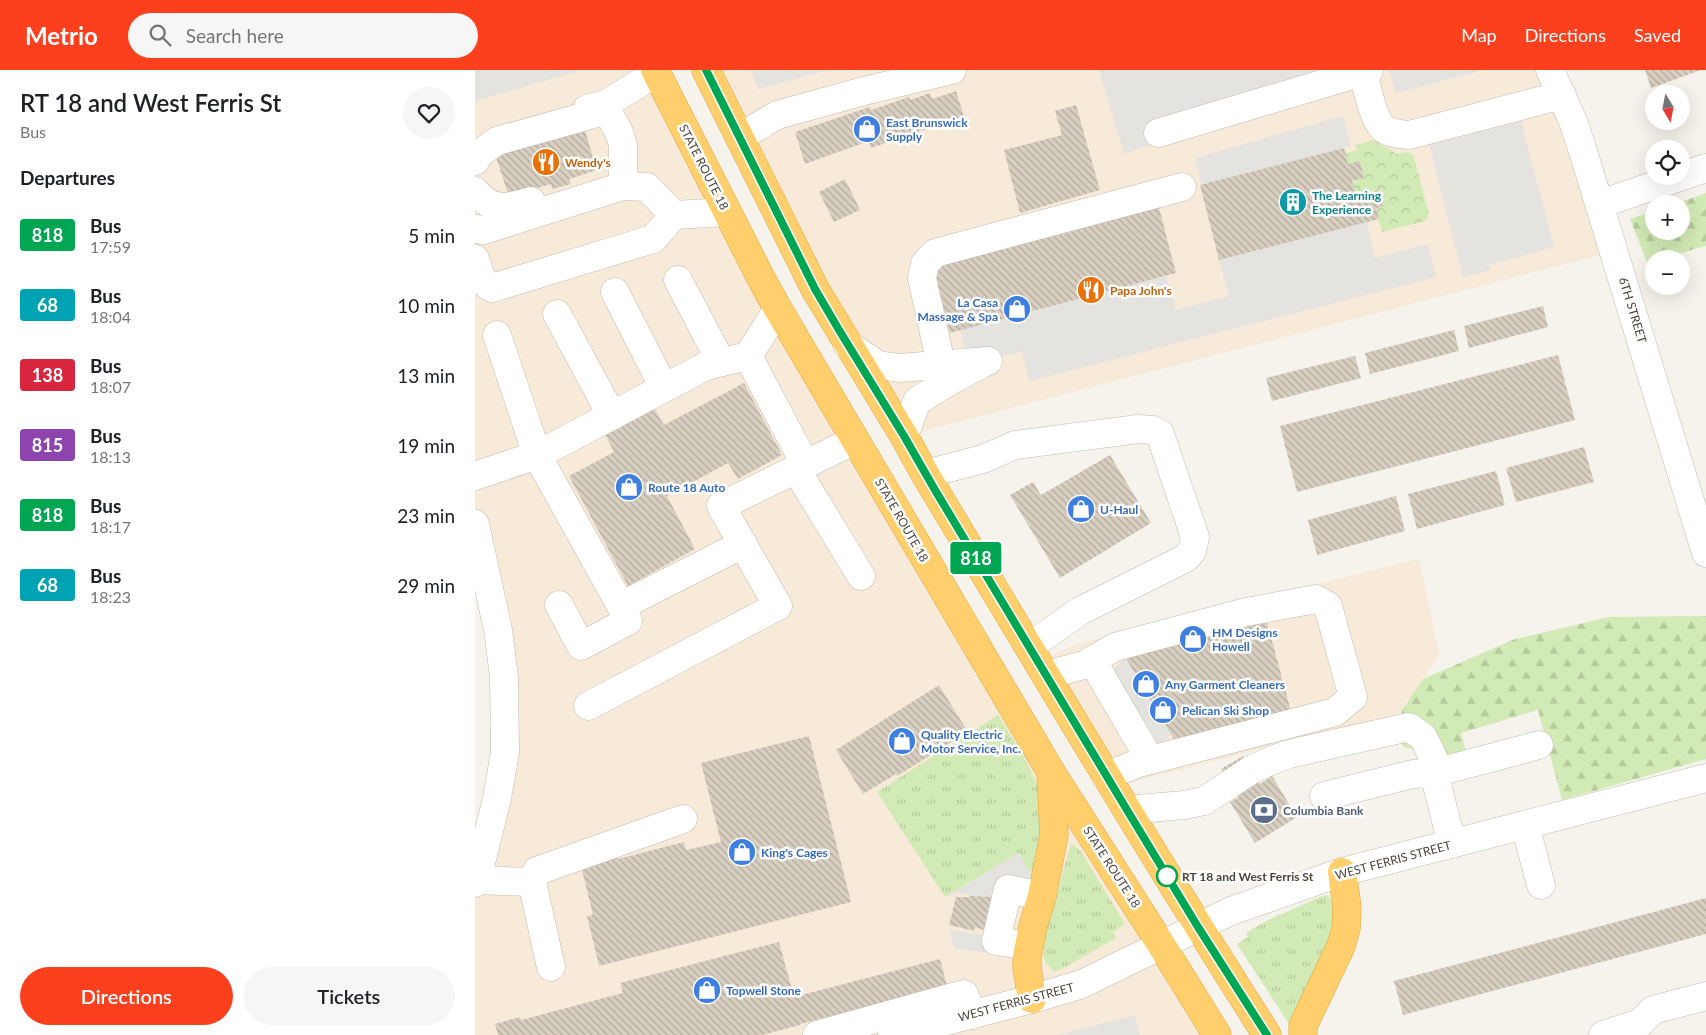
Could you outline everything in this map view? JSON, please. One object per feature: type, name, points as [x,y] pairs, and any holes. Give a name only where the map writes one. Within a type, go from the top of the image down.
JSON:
[{"type":"highway","points":[[706,70],[815,289],[1106,776],[1198,927],[1267,1035]]},
{"type":"highway","name":"STATE ROUTE 18","points":[[656,71],[778,309],[1051,772],[1163,946],[1217,1035]]},
{"type":"highway","points":[[1032,999],[1027,968],[1029,946],[1042,896],[1054,835],[1051,772]]},
{"type":"highway","points":[[1303,1035],[1303,1026],[1341,946],[1346,929],[1347,907],[1341,872]]},
{"type":"street","points":[[739,137],[777,115],[864,91],[952,70]]},
{"type":"street","name":"6TH STREET","points":[[1550,70],[1583,148],[1600,204],[1697,489],[1705,547]]},
{"type":"street","points":[[475,161],[480,152],[497,141],[597,113],[604,105],[656,71]]},
{"type":"street","points":[[1158,133],[1366,71],[1372,108],[1383,128],[1392,133],[1409,135],[1562,95]]},
{"type":"street","points":[[475,140],[569,112],[604,105]]},
{"type":"street","points":[[604,105],[619,132],[623,145],[623,179]]},
{"type":"street","points":[[1600,204],[1706,168]]},
{"type":"street","points":[[475,229],[484,230],[623,179]]},
{"type":"street","points":[[475,191],[482,200],[496,208],[513,206],[623,179],[647,187],[675,215]]},
{"type":"street","points":[[941,364],[922,278],[925,264],[935,253],[1182,187]]},
{"type":"street","points":[[475,259],[483,280],[487,286],[493,288],[653,239],[675,215],[727,212]]},
{"type":"street","points":[[679,280],[721,362]]},
{"type":"street","points":[[615,292],[664,388]]},
{"type":"street","points":[[475,476],[537,455],[706,366],[748,356],[778,309]]},
{"type":"street","points":[[557,314],[612,416]]},
{"type":"street","points":[[497,335],[537,455],[628,621],[581,646],[559,605]]},
{"type":"street","points":[[847,344],[878,366],[899,368],[988,361],[953,379],[917,402],[904,436]]},
{"type":"street","points":[[748,356],[800,466],[861,576]]},
{"type":"street","points":[[925,474],[983,459],[1015,445],[1138,429],[1153,430],[1161,434],[1195,537],[1191,551],[1186,558],[1080,610],[1029,646]]},
{"type":"street","points":[[588,706],[778,606],[721,506],[855,440]]},
{"type":"street","points":[[475,524],[482,588],[498,630],[504,677],[505,752],[497,798],[477,869],[532,882]]},
{"type":"street","points":[[621,606],[743,544]]},
{"type":"street","points":[[1046,675],[1084,666],[1115,647],[1246,612],[1316,599],[1328,606],[1353,697],[1335,712],[1139,763],[1106,776]]},
{"type":"street","points":[[1092,660],[1150,760]]},
{"type":"street","points":[[1127,810],[1184,806],[1204,801],[1251,770],[1289,754],[1409,727],[1423,737],[1435,759],[1434,773],[1452,844]]},
{"type":"street","points":[[1324,796],[1413,774],[1434,773],[1539,745]]},
{"type":"street","name":"WEST FERRIS STREET","points":[[891,1035],[1032,999],[1082,984],[1163,946],[1231,911],[1341,872],[1706,778]]},
{"type":"street","points":[[551,968],[532,882],[537,871],[683,820]]},
{"type":"street","points":[[1525,825],[1541,885]]},
{"type":"street","points":[[817,1035],[964,994],[972,1015]]},
{"type":"street","points":[[1603,1035],[1640,1023],[1653,1010],[1706,996]]},
{"type":"shaded area","points":[[475,70],[655,70],[762,280],[1217,1035],[475,1035],[475,881],[505,752],[475,524]]},
{"type":"shaded area","points":[[475,70],[574,70],[575,72],[475,101]]},
{"type":"shaded area","points":[[706,70],[1550,70],[1615,251],[904,436]]},
{"type":"shaded area","points":[[751,70],[827,70],[758,89]]},
{"type":"shaded area","points":[[1099,70],[1369,70],[1124,154]]},
{"type":"shaded area","points":[[1389,70],[1475,70],[1476,72],[1396,93]]},
{"type":"shaded area","points":[[1343,116],[1351,146],[1202,185],[1195,158]]},
{"type":"shaded area","points":[[1521,121],[1554,247],[1489,265],[1490,270],[1463,277],[1429,145]]},
{"type":"shaded area","points":[[1367,222],[1375,258],[1428,244],[1436,277],[1029,381],[1022,351],[988,361],[968,361],[960,330],[1166,276],[1176,310],[1229,296],[1219,260]]},
{"type":"shaded area","points":[[1419,559],[1439,654],[1402,713],[1113,787],[1038,663],[1073,645]]},
{"type":"shaded area","points":[[1125,658],[1171,734],[1150,760],[1103,680]]},
{"type":"shaded area","points":[[1019,853],[1029,872],[1035,871],[1028,896],[1018,900],[1012,926],[1014,931],[1012,955],[955,949],[949,930],[986,935],[998,896],[970,896],[959,893],[945,897]]},
{"type":"shaded area","points":[[1135,1015],[1140,1035],[1056,1035],[1069,1032]]},
{"type":"green space","points":[[1375,140],[1396,154],[1408,152],[1413,154],[1429,214],[1425,221],[1382,232],[1376,208],[1383,207],[1379,191],[1356,197],[1352,181],[1364,178],[1360,161],[1348,164],[1345,154],[1357,150],[1355,145]]},
{"type":"green space","points":[[1706,193],[1706,246],[1690,251],[1645,250],[1645,257],[1630,219],[1645,214],[1645,240],[1690,240],[1690,199]]},
{"type":"green space","points":[[1706,616],[1706,759],[1562,800],[1538,710],[1461,733],[1469,764],[1404,747],[1395,734],[1403,709],[1423,679],[1515,639],[1609,617]]},
{"type":"green space","points":[[998,715],[1029,766],[1040,793],[1044,821],[1035,871],[1029,872],[1019,853],[945,897],[877,792]]},
{"type":"green space","points":[[1071,843],[1080,850],[1125,924],[1113,932],[1116,938],[1062,969],[1053,972],[1044,959],[1042,947]]},
{"type":"green space","points":[[1328,895],[1336,910],[1338,925],[1291,1027],[1237,944],[1248,937],[1246,933],[1266,921]]},
{"type":"building","points":[[1645,70],[1701,70],[1659,85],[1650,85]]},
{"type":"building","name":"East Brunswick Supply","points":[[956,91],[964,116],[871,148],[869,141],[805,164],[795,132],[870,107],[871,110],[909,97],[910,100],[930,93],[932,99]]},
{"type":"building","points":[[1076,105],[1100,190],[1020,213],[1004,150],[1062,135],[1055,111]]},
{"type":"building","name":"Wendy's","points":[[584,127],[597,170],[569,179],[571,184],[552,189],[551,184],[537,188],[539,193],[509,197],[495,154]]},
{"type":"building","name":"The Learning Experience","points":[[1344,148],[1348,164],[1360,161],[1364,178],[1352,181],[1356,197],[1379,190],[1383,207],[1376,208],[1379,219],[1219,260],[1200,185]]},
{"type":"building","points":[[845,179],[860,210],[834,222],[819,192]]},
{"type":"building","points":[[1158,204],[1176,273],[950,333],[932,264]]},
{"type":"building","points":[[1543,306],[1548,327],[1469,348],[1464,326]]},
{"type":"building","points":[[1454,330],[1459,351],[1370,374],[1365,353]]},
{"type":"building","points":[[1558,355],[1575,420],[1297,492],[1280,426]]},
{"type":"building","points":[[1355,356],[1361,378],[1272,401],[1266,378]]},
{"type":"building","name":"Route 18 Auto","points":[[744,383],[782,455],[738,479],[728,463],[667,496],[695,549],[628,586],[569,476],[614,452],[603,430],[652,404],[664,425]]},
{"type":"building","points":[[1584,447],[1594,482],[1516,502],[1506,468]]},
{"type":"building","name":"U-Haul","points":[[1110,455],[1151,523],[1060,578],[1010,495],[1033,482],[1041,495]]},
{"type":"building","points":[[1496,471],[1505,505],[1417,529],[1408,494]]},
{"type":"building","points":[[1396,496],[1405,531],[1317,555],[1308,520]]},
{"type":"building","points":[[1265,615],[1292,715],[1178,746],[1122,652]]},
{"type":"building","name":"Quality Electric Motor Service, Inc.","points":[[939,685],[968,732],[897,776],[896,774],[863,794],[836,750]]},
{"type":"building","name":"King's Cages","points":[[809,736],[851,902],[599,966],[587,916],[593,915],[580,862],[617,853],[618,859],[684,842],[686,850],[721,842],[701,763]]},
{"type":"building","name":"Columbia Bank","points":[[1243,756],[1260,784],[1272,776],[1297,817],[1255,843],[1230,802],[1239,797],[1221,769]]},
{"type":"building","points":[[956,897],[998,897],[987,931],[975,927],[974,931],[949,925]]},
{"type":"building","points":[[1706,898],[1706,934],[1403,1015],[1394,981]]},
{"type":"building","name":"Topwell Stone","points":[[779,942],[794,997],[940,959],[947,986],[762,1035],[498,1035],[495,1024],[520,1017],[521,1020],[623,993],[620,983]]},
{"type":"bus line","name":"818","points":[[706,70],[815,289],[1127,810],[1198,927],[1267,1035]]},
{"type":"place","name":"East Brunswick Supply","points":[[867,129]]},
{"type":"place","name":"Wendy's","points":[[546,162]]},
{"type":"place","name":"The Learning Experience","points":[[1293,202]]},
{"type":"place","name":"Papa John's","points":[[1091,290]]},
{"type":"place","name":"La Casa Massage & Spa","points":[[1017,309]]},
{"type":"place","name":"Route 18 Auto","points":[[629,487]]},
{"type":"place","name":"U-Haul","points":[[1081,509]]},
{"type":"place","name":"HM Designs Howell","points":[[1193,639]]},
{"type":"place","name":"Any Garment Cleaners","points":[[1146,684]]},
{"type":"place","name":"Pelican Ski Shop","points":[[1163,710]]},
{"type":"place","name":"Quality Electric Motor Service, Inc.","points":[[902,741]]},
{"type":"place","name":"Columbia Bank","points":[[1264,810]]},
{"type":"place","name":"King's Cages","points":[[742,852]]},
{"type":"place","name":"RT 18 and West Ferris St","points":[[1167,876]]},
{"type":"place","name":"Topwell Stone","points":[[707,990]]}]
